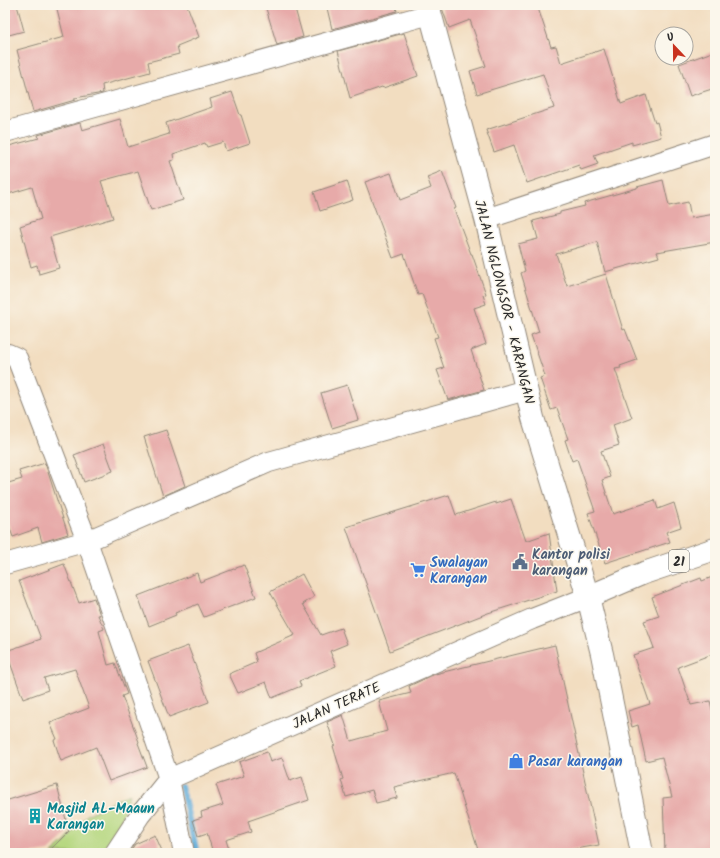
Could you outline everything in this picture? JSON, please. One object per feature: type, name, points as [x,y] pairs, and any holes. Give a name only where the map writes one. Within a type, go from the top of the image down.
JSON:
[{"type":"highway","name":"JALAN NGLONGSOR - KARANGAN","points":[[429,10],[486,219],[533,418],[588,597],[602,654],[642,853]]},
{"type":"highway","name":"21","points":[[588,597],[644,573],[715,549]]},
{"type":"street","points":[[5,132],[429,10]]},
{"type":"street","points":[[486,219],[715,144]]},
{"type":"street","points":[[5,355],[8,354],[17,358],[87,541],[169,779],[184,853]]},
{"type":"street","points":[[5,564],[87,541],[269,462],[526,390]]},
{"type":"street","name":"JALAN TERATE","points":[[115,853],[140,815],[169,779],[532,619],[588,597]]},
{"type":"green space","points":[[129,794],[116,836],[105,853],[52,853],[65,842],[87,815]]},
{"type":"building","points":[[5,5],[17,5],[24,31],[5,36]]},
{"type":"building","points":[[56,5],[187,5],[199,37],[177,46],[179,54],[148,62],[150,72],[102,85],[103,93],[75,98],[75,100],[33,112],[17,50],[64,37]]},
{"type":"building","points":[[265,5],[294,5],[303,37],[277,45]]},
{"type":"building","points":[[338,5],[395,5],[397,11],[332,29],[327,8]]},
{"type":"building","points":[[441,5],[537,5],[551,47],[556,46],[561,63],[604,49],[621,104],[646,95],[655,123],[657,122],[661,137],[632,145],[632,142],[594,155],[598,164],[581,170],[579,165],[527,183],[514,145],[494,152],[486,130],[554,108],[543,74],[477,94],[470,71],[486,66],[470,20],[449,28]]},
{"type":"building","points":[[404,33],[418,76],[350,98],[338,51]]},
{"type":"building","points":[[715,51],[715,88],[690,96],[680,66],[694,66],[694,59]]},
{"type":"building","points":[[232,92],[250,143],[226,151],[223,142],[207,147],[205,143],[173,154],[174,160],[170,161],[183,200],[151,210],[138,171],[101,181],[113,218],[50,237],[59,268],[39,274],[37,265],[31,267],[20,226],[41,219],[32,187],[5,195],[5,147],[39,138],[38,135],[80,123],[82,130],[120,119],[128,147],[169,134],[166,123],[212,107],[210,99]]},
{"type":"building","points":[[442,171],[456,208],[454,209],[486,294],[483,295],[486,304],[474,308],[486,344],[471,350],[484,390],[448,400],[437,370],[444,368],[434,338],[438,337],[422,294],[418,295],[404,254],[393,258],[365,182],[391,173],[400,200],[431,188],[427,177]]},
{"type":"building","points":[[663,180],[669,206],[688,202],[691,218],[715,214],[715,242],[657,252],[659,257],[605,272],[597,242],[556,254],[567,286],[606,274],[623,330],[625,329],[637,360],[620,366],[621,368],[615,369],[632,418],[613,425],[619,445],[601,451],[610,477],[602,480],[613,514],[655,500],[658,509],[674,503],[681,527],[666,532],[670,542],[605,563],[588,513],[595,511],[577,459],[572,461],[565,440],[568,439],[557,408],[551,410],[540,378],[545,376],[531,335],[539,332],[521,273],[525,271],[518,244],[538,239],[533,221],[585,206],[584,203]]},
{"type":"building","points":[[347,181],[353,200],[320,211],[314,192]]},
{"type":"building","points":[[347,385],[358,420],[332,428],[321,393]]},
{"type":"building","points":[[166,430],[185,486],[163,496],[144,437]]},
{"type":"building","points":[[103,444],[113,471],[84,482],[74,455]]},
{"type":"building","points":[[45,463],[68,534],[42,542],[38,528],[13,537],[5,515],[5,484],[22,479],[19,471]]},
{"type":"building","name":"Swalayan Karangan","points":[[449,495],[456,515],[496,502],[496,504],[511,499],[526,541],[549,533],[557,591],[488,613],[390,651],[346,527]]},
{"type":"building","points":[[64,564],[79,603],[94,598],[100,615],[98,615],[104,629],[99,631],[108,665],[115,663],[127,694],[122,696],[147,767],[109,781],[96,747],[61,761],[54,740],[57,739],[50,723],[89,708],[75,669],[44,678],[48,690],[23,699],[6,651],[41,639],[19,581]]},
{"type":"building","points":[[244,565],[256,597],[204,617],[198,604],[175,613],[176,615],[149,626],[138,596],[197,573],[200,582]]},
{"type":"building","points":[[302,574],[314,597],[303,604],[321,635],[341,628],[347,644],[330,651],[336,666],[299,681],[301,686],[272,698],[266,682],[238,693],[229,674],[257,662],[254,653],[295,635],[270,592]]},
{"type":"building","points":[[715,576],[715,653],[678,667],[691,705],[710,701],[715,721],[715,853],[665,853],[663,798],[672,797],[662,757],[646,761],[638,725],[632,727],[628,711],[650,704],[633,655],[654,648],[644,621],[659,616],[652,597],[701,578],[702,581]]},
{"type":"building","name":"Pasar karangan","points":[[555,645],[599,845],[552,853],[479,853],[454,773],[394,787],[397,798],[376,803],[372,790],[346,797],[341,780],[343,779],[333,746],[335,745],[327,722],[343,715],[351,741],[387,731],[379,701],[411,693],[409,686],[435,674]]},
{"type":"building","points":[[188,646],[209,702],[169,717],[148,661]]},
{"type":"building","points":[[267,752],[270,762],[282,758],[290,781],[302,777],[309,800],[248,821],[251,832],[226,840],[230,853],[213,853],[207,833],[198,836],[193,820],[202,817],[201,812],[223,805],[216,785],[244,776],[239,762]]},
{"type":"building","name":"Masjid AL-Maaun Karangan","points":[[57,785],[69,831],[49,851],[36,853],[5,853],[5,801]]},
{"type":"building","points":[[155,835],[163,853],[129,853],[135,844]]},
{"type":"waterway","points":[[181,786],[197,853]]},
{"type":"place","name":"Kantor polisi karangan","points":[[520,562]]},
{"type":"place","name":"Swalayan Karangan","points":[[418,570]]},
{"type":"place","name":"Pasar karangan","points":[[516,761]]},
{"type":"place","name":"Masjid AL-Maaun Karangan","points":[[35,816]]}]
